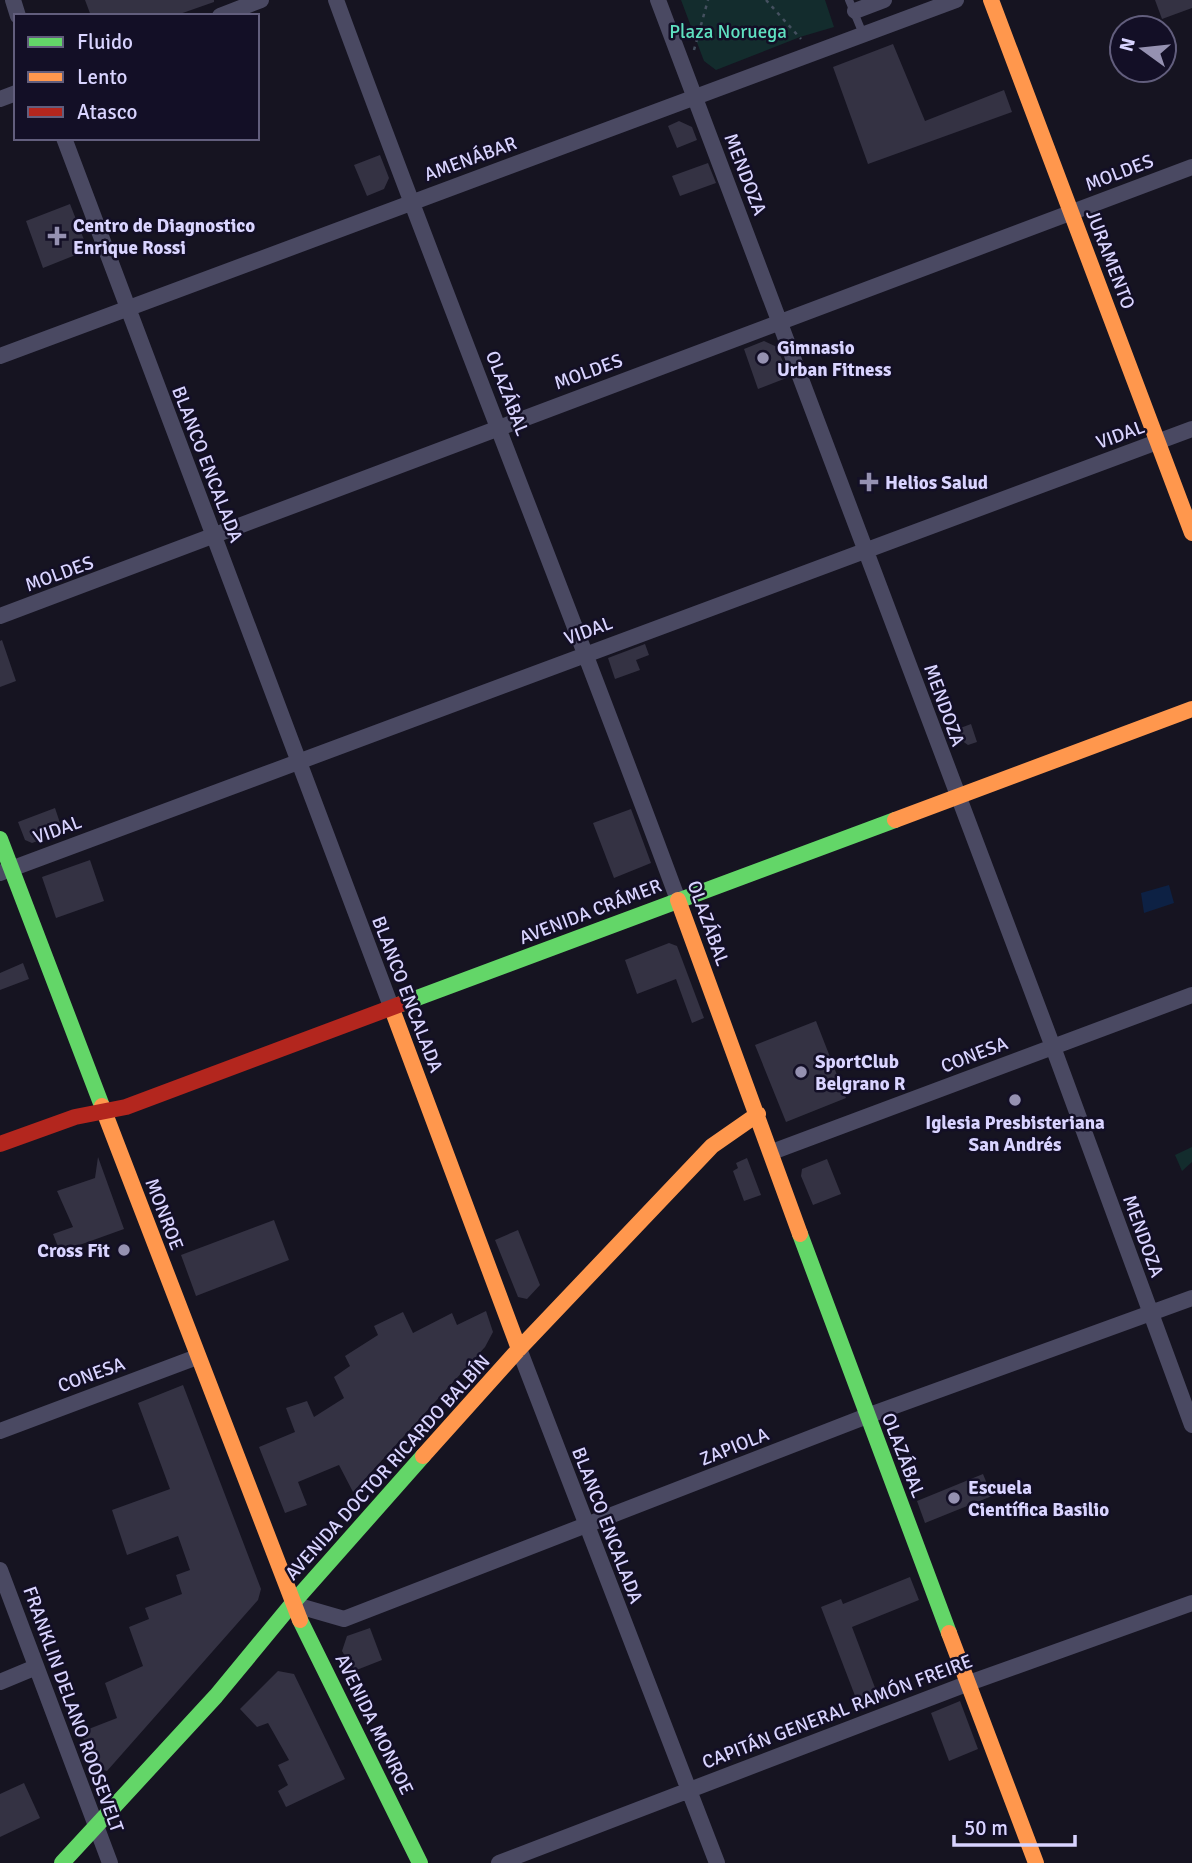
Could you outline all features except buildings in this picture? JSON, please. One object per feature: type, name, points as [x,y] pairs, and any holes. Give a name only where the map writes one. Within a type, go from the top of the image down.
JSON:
[{"type":"main road","name":"JURAMENTO","points":[[991,0],[1192,533]]},
{"type":"main road","name":"AVENIDA CRÁMER","points":[[0,1144],[75,1117],[126,1107],[1192,709]]},
{"type":"main road","name":"MONROE","points":[[0,839],[6,871],[103,1112],[292,1604]]},
{"type":"main road","name":"OLAZÁBAL","points":[[678,900],[867,1416],[1037,1863]]},
{"type":"main road","name":"BLANCO ENCALADA","points":[[392,1009],[519,1349]]},
{"type":"main road","name":"AVENIDA DOCTOR RICARDO BALBÍN","points":[[62,1863],[216,1696],[292,1604],[519,1349],[712,1146],[758,1114]]},
{"type":"main road","name":"AVENIDA MONROE","points":[[292,1604],[420,1863]]},
{"type":"street","points":[[225,14],[261,0]]},
{"type":"street","name":"OLAZÁBAL","points":[[336,0],[410,203],[499,427],[678,900]]},
{"type":"street","name":"MENDOZA","points":[[658,0],[1053,1047],[1192,1425]]},
{"type":"street","points":[[852,5],[884,0]]},
{"type":"street","name":"AMENÁBAR","points":[[0,356],[956,0]]},
{"type":"street","name":"BLANCO ENCALADA","points":[[65,140],[392,1009]]},
{"type":"street","name":"MOLDES","points":[[0,617],[213,539],[499,427],[1192,167]]},
{"type":"street","name":"VIDAL","points":[[6,871],[1192,429]]},
{"type":"street","name":"CONESA","points":[[772,1152],[1192,995]]},
{"type":"street","name":"ZAPIOLA","points":[[292,1604],[344,1619],[867,1416],[1192,1298]]},
{"type":"street","name":"BLANCO ENCALADA","points":[[519,1349],[585,1527],[717,1863]]},
{"type":"street","name":"CONESA","points":[[0,1431],[197,1357]]},
{"type":"street","name":"FRANKLIN DELANO ROOSEVELT","points":[[0,1570],[110,1863]]},
{"type":"street","name":"CAPITÁN GENERAL RAMÓN FREIRE","points":[[499,1863],[969,1683],[1192,1603]]},
{"type":"street","points":[[0,1682],[36,1667]]},
{"type":"lane","points":[[852,5],[863,34]]},
{"type":"path","points":[[697,58],[694,49],[708,0]]},
{"type":"path","points":[[766,0],[800,37]]},
{"type":"green space","name":"Plaza Noruega","points":[[681,0],[825,0],[834,27],[800,37],[716,70],[704,61]]},
{"type":"green space","points":[[1192,1147],[1192,1162],[1182,1171],[1175,1155]]},
{"type":"water","points":[[1169,885],[1174,903],[1144,913],[1141,893]]},
{"type":"traffic: fast","points":[[401,1004],[895,820]]},
{"type":"traffic: fast","points":[[0,839],[102,1106]]},
{"type":"traffic: fast","points":[[800,1234],[949,1633]]},
{"type":"traffic: fast","points":[[62,1863],[216,1696],[292,1604],[423,1456]]},
{"type":"traffic: fast","points":[[300,1620],[420,1863]]},
{"type":"traffic: slow","points":[[991,0],[1192,533]]},
{"type":"traffic: slow","points":[[895,820],[1192,709]]},
{"type":"traffic: slow","points":[[678,900],[800,1234]]},
{"type":"traffic: slow","points":[[392,1009],[519,1349]]},
{"type":"traffic: slow","points":[[102,1106],[300,1620]]},
{"type":"traffic: slow","points":[[423,1456],[519,1349],[712,1146],[758,1114]]},
{"type":"traffic: slow","points":[[949,1633],[1036,1863]]},
{"type":"traffic: jam","points":[[0,1144],[75,1117],[126,1107],[401,1004]]},
{"type":"place","name":"Centro de Diagnostico Enrique Rossi","points":[[57,236]]},
{"type":"place","name":"Gimnasio Urban Fitness","points":[[763,358]]},
{"type":"place","name":"Helios Salud","points":[[869,482]]},
{"type":"place","name":"SportClub Belgrano R","points":[[801,1072]]},
{"type":"place","name":"Iglesia Presbisteriana San Andrés","points":[[1015,1100]]},
{"type":"place","name":"Cross Fit","points":[[124,1250]]},
{"type":"place","name":"Escuela Científica Basilio","points":[[954,1498]]}]
